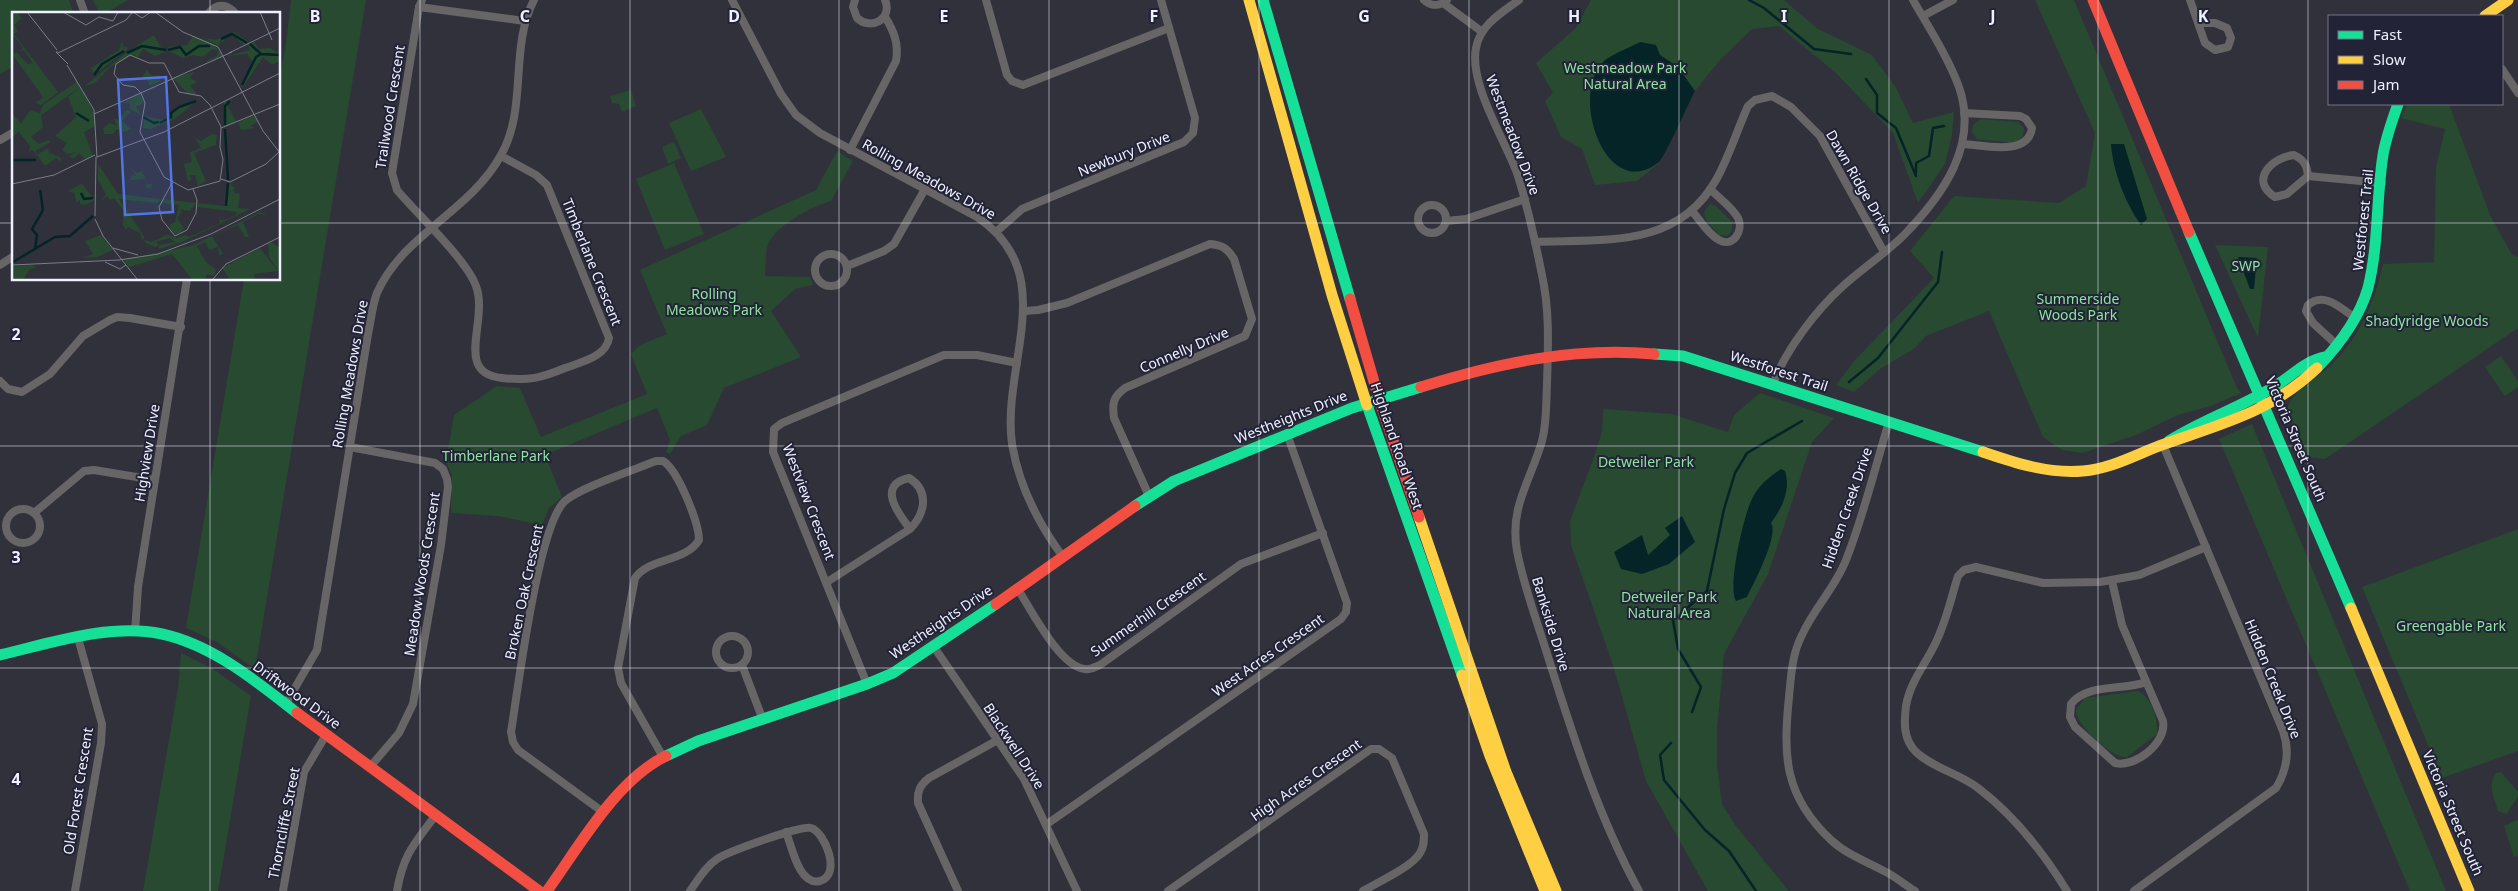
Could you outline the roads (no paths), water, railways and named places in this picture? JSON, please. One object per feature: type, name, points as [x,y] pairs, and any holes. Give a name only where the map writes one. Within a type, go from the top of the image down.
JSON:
[{"type":"street","points":[[80,0],[84,12]]},
{"type":"street","name":"Rolling Meadows Drive","points":[[285,705],[317,650],[368,334],[377,294],[398,258],[480,185],[501,156],[509,139],[515,111],[525,21],[534,0]]},
{"type":"street","name":"Rolling Meadows Drive","points":[[732,0],[781,94],[796,115],[820,133],[850,150],[977,217],[996,232],[1005,243],[1019,273],[1025,310],[1011,413],[1012,443],[1018,469],[1034,512],[1062,558]]},
{"type":"street","points":[[855,0],[854,13],[861,22],[876,24],[884,17],[887,9],[885,0]]},
{"type":"street","points":[[986,0],[1007,75],[1012,82],[1024,85],[1169,28]]},
{"type":"street","name":"Newbury Drive","points":[[996,232],[1022,209],[1184,142],[1192,133],[1195,118],[1161,0]]},
{"type":"street","name":"Highland Road West","points":[[1249,0],[1332,295],[1366,403],[1490,756],[1545,891]]},
{"type":"street","name":"Highland Road West","points":[[1263,0],[1379,399],[1506,772],[1556,891]]},
{"type":"street","points":[[1424,0],[1432,5],[1445,2],[1481,31],[1519,0]]},
{"type":"street","points":[[1773,384],[1779,368],[1822,308],[1842,287],[1904,235],[1945,187],[1956,166],[1963,144],[1964,113],[1959,88],[1953,73],[1913,0]]},
{"type":"street","points":[[1922,16],[1953,0]]},
{"type":"street","name":"Victoria Street South","points":[[2093,0],[2469,891]]},
{"type":"street","points":[[2190,0],[2200,24],[2205,43],[2209,48],[2215,50],[2228,46],[2231,38],[2227,28],[2215,23],[2200,24]]},
{"type":"street","points":[[2486,15],[2508,0]]},
{"type":"street","name":"Trailwood Crescent","points":[[430,228],[396,190],[392,174],[420,4],[525,21]]},
{"type":"street","points":[[209,12],[212,8],[221,5],[230,7],[234,12]]},
{"type":"street","points":[[850,150],[896,61],[898,51],[894,30],[884,17]]},
{"type":"street","name":"Westmeadow Drive","points":[[1481,31],[1476,46],[1474,63],[1477,80],[1508,151],[1525,199],[1548,311],[1549,355]]},
{"type":"street","points":[[2503,70],[2518,93]]},
{"type":"street","name":"Dawn Ridge Drive","points":[[1535,242],[1635,238],[1668,227],[1692,211],[1717,179],[1748,106],[1762,97],[1772,96],[1780,99],[1806,120],[1820,136],[1884,252]]},
{"type":"street","name":"Westforest Trail","points":[[1379,399],[1479,369],[1549,355],[1635,352],[1683,356],[1889,422],[2038,467],[2084,471],[2116,464],[2163,445],[2192,438],[2266,407],[2318,368],[2325,357],[2337,345],[2355,318],[2372,278],[2389,127],[2398,105]]},
{"type":"street","points":[[1963,144],[2011,147],[2028,140],[2032,128],[2030,123],[2020,116],[1964,113]]},
{"type":"street","points":[[0,140],[12,133]]},
{"type":"street","points":[[2308,176],[2308,168],[2303,160],[2294,155],[2286,156],[2267,170],[2263,176],[2262,184],[2267,192],[2275,196],[2287,194],[2308,176],[2382,183]]},
{"type":"street","name":"Timberlane Crescent","points":[[430,228],[463,265],[476,285],[480,302],[480,319],[474,354],[476,364],[484,373],[494,378],[514,380],[540,378],[600,354],[608,344],[608,332],[547,185],[536,175],[501,156]]},
{"type":"street","points":[[847,266],[884,251],[894,244],[925,189]]},
{"type":"street","points":[[1692,211],[1714,237],[1721,242],[1732,241],[1737,236],[1740,230],[1738,219],[1710,189]]},
{"type":"street","points":[[1446,221],[1466,219],[1525,199]]},
{"type":"street","name":"Connelly Drive","points":[[1025,310],[1038,310],[1067,303],[1210,244],[1219,245],[1228,250],[1234,258],[1252,319],[1250,328],[1245,336],[1125,388],[1115,396],[1112,405],[1114,418],[1149,496]]},
{"type":"street","points":[[834,254],[839,256],[847,266],[847,274],[838,284],[827,286],[816,276],[817,263],[824,256],[834,254]]},
{"type":"street","points":[[0,265],[12,257]]},
{"type":"street","name":"Highview Drive","points":[[136,632],[138,587],[187,280]]},
{"type":"street","points":[[2337,345],[2313,323],[2306,311],[2308,305],[2319,298],[2325,299],[2355,318]]},
{"type":"street","points":[[0,381],[8,389],[22,392],[50,374],[83,336],[117,317],[180,326]]},
{"type":"street","name":"Westview Crescent","points":[[867,684],[773,452],[774,429],[782,422],[944,356],[977,355],[1017,363]]},
{"type":"street","name":"Bankside Drive","points":[[1549,355],[1546,423],[1542,442],[1517,508],[1517,550],[1526,587],[1575,743],[1611,834],[1639,891]]},
{"type":"street","name":"Westforest Trail","points":[[2163,445],[2189,426],[2261,395],[2312,359],[2325,357]]},
{"type":"street","name":"Westheights Drive","points":[[547,891],[603,812],[628,783],[663,757],[698,741],[764,720],[893,673],[934,647],[1149,496],[1174,481],[1287,434],[1379,399]]},
{"type":"street","name":"Hidden Creek Drive","points":[[1889,422],[1846,559],[1832,590],[1802,633],[1795,650],[1785,750],[1792,781],[1800,801],[1831,840],[1856,858],[1887,872],[1915,891]]},
{"type":"street","name":"West Acres Crescent","points":[[1047,824],[1341,619],[1346,612],[1347,603],[1287,434]]},
{"type":"street","name":"Hidden Creek Drive","points":[[2134,891],[2276,788],[2287,762],[2286,740],[2283,731],[2163,445]]},
{"type":"street","name":"Meadow Woods Crescent","points":[[350,447],[435,463],[443,469],[447,479],[441,545],[413,704],[398,732],[370,767]]},
{"type":"street","name":"Broken Oak Crescent","points":[[603,812],[518,750],[513,742],[511,732],[532,606],[547,533],[562,505],[576,494],[656,461],[664,461],[674,470],[697,525],[699,540],[690,549],[642,570],[635,578],[618,668],[621,683],[663,757]]},
{"type":"street","points":[[34,513],[40,525],[36,537],[26,543],[12,539],[6,529],[9,517],[18,510],[34,513],[84,472],[94,470],[155,480]]},
{"type":"street","points":[[827,582],[910,529],[920,518],[922,503],[918,484],[909,478],[898,480],[892,487],[891,496],[899,516],[910,529]]},
{"type":"street","name":"Summerhill Crescent","points":[[1016,588],[1064,658],[1076,667],[1087,670],[1100,665],[1241,564],[1323,533]]},
{"type":"street","points":[[2067,891],[2038,846],[1979,788],[1916,752],[1908,742],[1905,730],[1907,703],[1918,671],[1936,643],[1958,576],[1964,570],[1983,567],[1998,573],[2043,583],[2112,581],[2139,575],[2206,547]]},
{"type":"street","points":[[2112,581],[2122,625],[2163,721],[2162,735],[2158,742],[2132,763],[2115,763],[2075,727],[2070,717],[2071,704],[2082,693],[2133,687],[2146,682]]},
{"type":"street","name":"Driftwood Drive","points":[[0,655],[114,632],[162,634],[200,648],[285,705],[539,891]]},
{"type":"street","points":[[734,636],[742,639],[747,645],[748,655],[742,666],[733,668],[720,662],[716,653],[718,645],[724,638],[734,636]]},
{"type":"street","name":"Old Forest Crescent","points":[[75,891],[101,743],[102,724],[78,638]]},
{"type":"street","name":"Blackwell Drive","points":[[934,647],[996,741],[1024,779],[1047,824],[1077,891]]},
{"type":"street","points":[[742,666],[764,720]]},
{"type":"street","name":"Thorncliffe Street","points":[[284,891],[304,772],[326,735]]},
{"type":"street","points":[[958,891],[918,803],[917,792],[929,778],[996,741]]},
{"type":"street","name":"High Acres Crescent","points":[[1168,891],[1371,749],[1380,749],[1392,758],[1424,834],[1424,846],[1420,855],[1411,862],[1363,891]]},
{"type":"street","points":[[397,891],[401,867],[406,856],[435,816]]},
{"type":"street","points":[[690,891],[706,868],[717,858],[786,832],[802,827],[811,828],[819,832],[832,862],[832,870],[827,877],[816,881],[808,880],[803,874],[786,832]]},
{"type":"waterway","points":[[1749,0],[1764,8],[1814,49],[1851,54]]},
{"type":"waterway","points":[[1866,79],[1877,95],[1877,113],[1896,128],[1916,176]]},
{"type":"waterway","points":[[1916,173],[1916,163],[1929,156],[1933,128],[1944,126]]},
{"type":"waterway","points":[[1849,382],[1878,358],[1938,282],[1942,252]]},
{"type":"waterway","points":[[1692,712],[1701,687],[1678,649],[1673,620],[1707,591],[1724,509],[1735,473],[1747,453],[1802,421]]},
{"type":"waterway","points":[[1671,743],[1660,755],[1664,780],[1705,830],[1729,851],[1756,891]]},
{"type":"park label","name":"Westmeadow Park Natural Area","points":[[1625,76]]},
{"type":"park label","name":"SWP","points":[[2246,266]]},
{"type":"park label","name":"Rolling Meadows Park","points":[[714,302]]},
{"type":"park label","name":"Summerside Woods Park","points":[[2078,308]]},
{"type":"park label","name":"Shadyridge Woods","points":[[2427,321]]},
{"type":"park label","name":"Timberlane Park","points":[[496,456]]},
{"type":"park label","name":"Detweiler Park","points":[[1646,462]]},
{"type":"park label","name":"Detweiler Park Natural Area","points":[[1669,606]]},
{"type":"park label","name":"Greengable Park","points":[[2451,626]]}]
